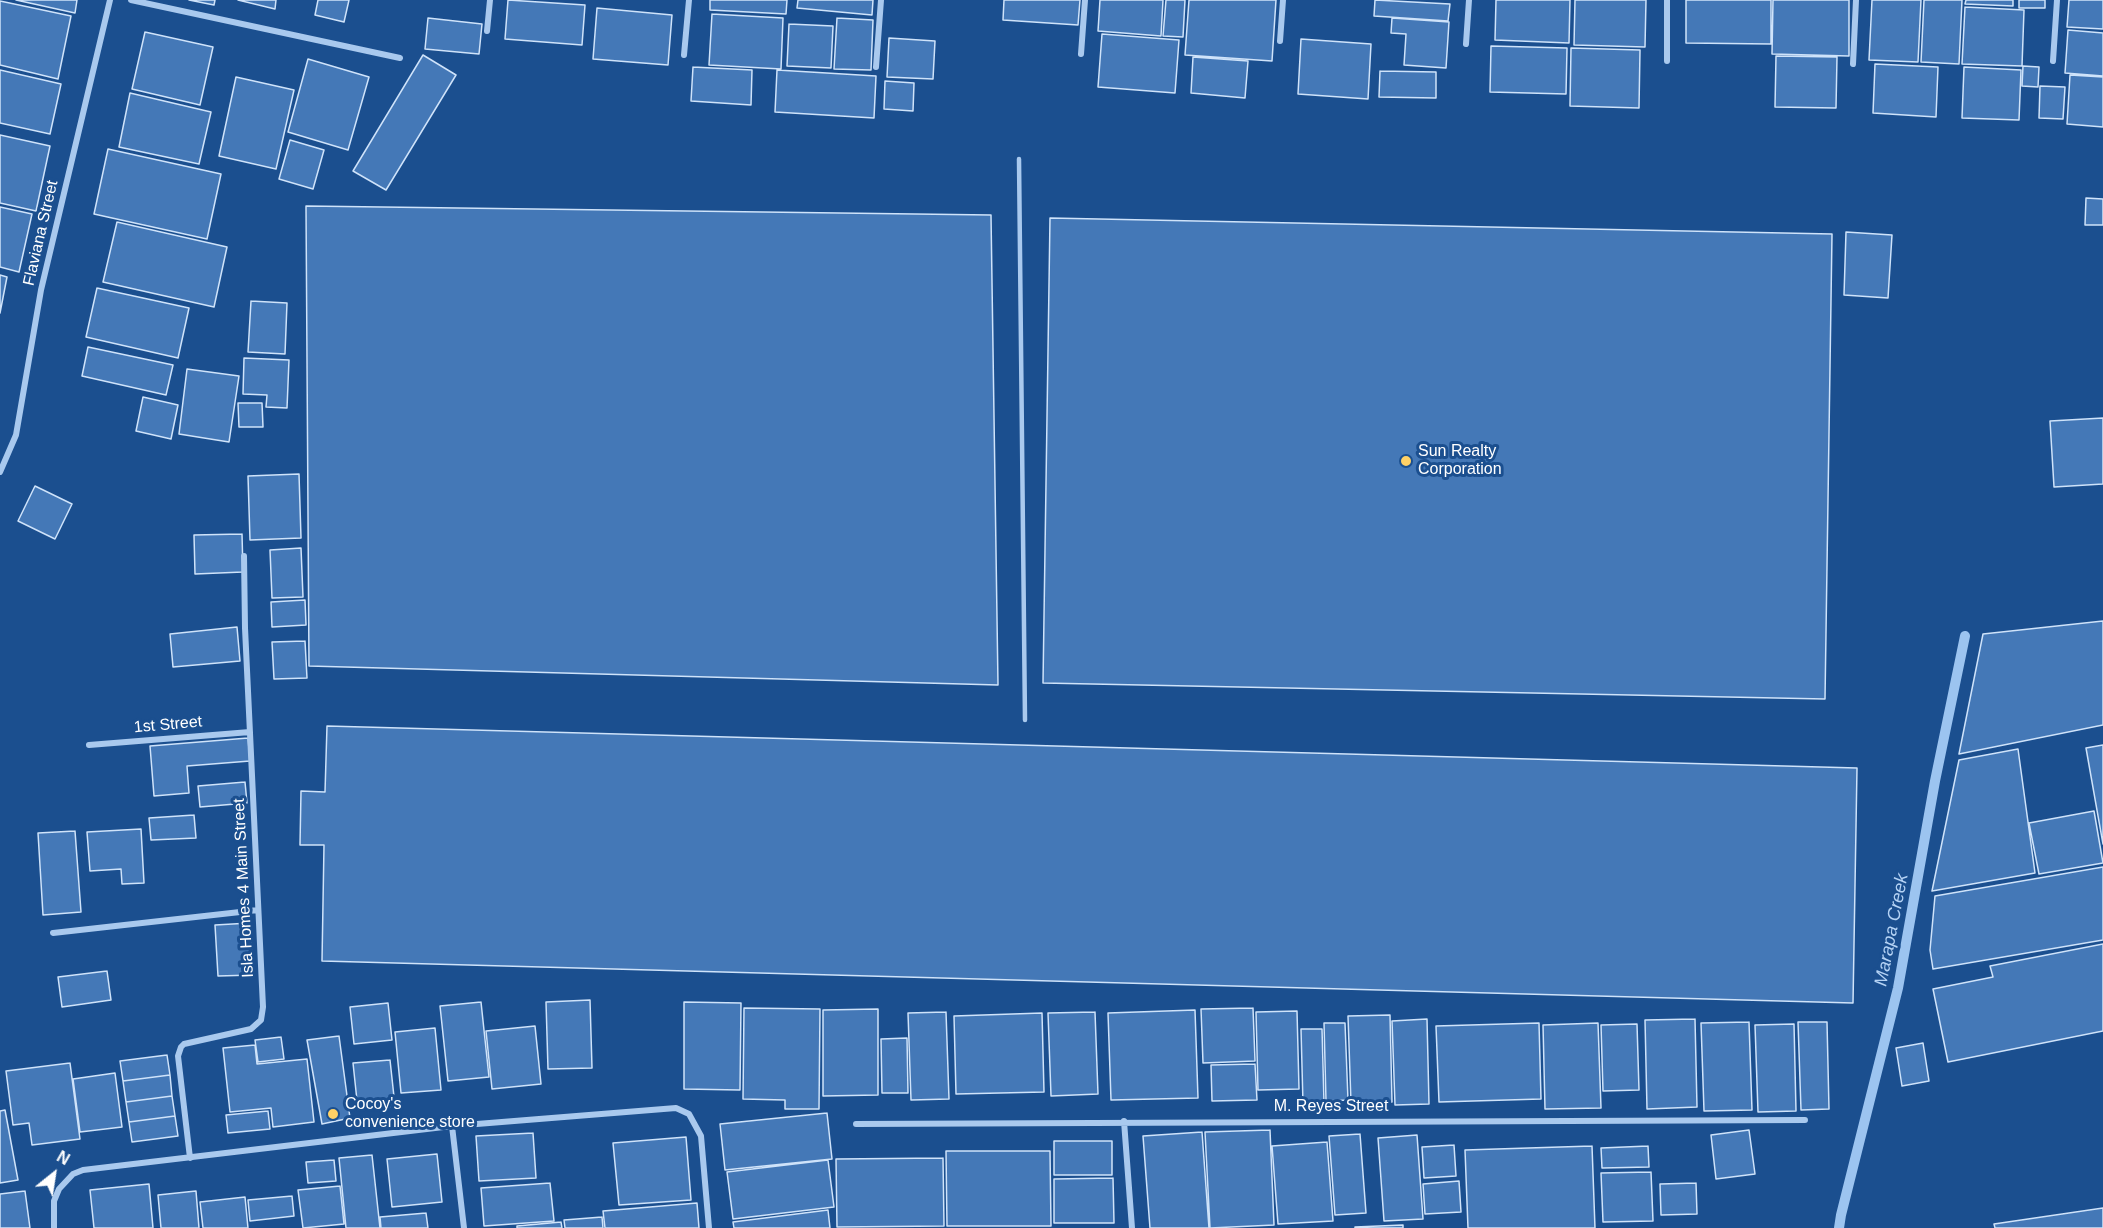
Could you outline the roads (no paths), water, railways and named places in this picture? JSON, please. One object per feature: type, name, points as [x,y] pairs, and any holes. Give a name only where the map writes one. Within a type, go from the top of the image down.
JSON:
[{"type":"street","name":"Flaviana Street","points":[[0,472],[16,435],[41,290],[110,0]]},
{"type":"street","points":[[131,0],[400,58]]},
{"type":"street","points":[[487,31],[490,0]]},
{"type":"street","points":[[684,55],[689,0]]},
{"type":"street","points":[[876,67],[881,0]]},
{"type":"street","points":[[1081,54],[1085,0]]},
{"type":"street","points":[[1280,41],[1283,0]]},
{"type":"street","points":[[1466,44],[1469,0]]},
{"type":"street","points":[[1667,0],[1667,61]]},
{"type":"street","points":[[1853,64],[1856,0]]},
{"type":"street","points":[[2053,61],[2057,0]]},
{"type":"street","name":"Isla Homes 4 Main Street","points":[[190,1158],[178,1056],[184,1044],[251,1029],[261,1020],[263,1007],[245,628],[244,556]]},
{"type":"street","name":"1st Street","points":[[89,745],[250,732]]},
{"type":"street","points":[[53,933],[258,910]]},
{"type":"street","points":[[54,1228],[54,1201],[59,1190],[73,1174],[83,1170],[452,1126],[676,1108],[688,1114],[701,1136],[709,1228]]},
{"type":"street","name":"M. Reyes Street","points":[[856,1124],[1124,1121],[1805,1120]]},
{"type":"street","points":[[1124,1121],[1132,1228]]},
{"type":"street","points":[[452,1126],[464,1228]]},
{"type":"lane","points":[[1019,159],[1025,720]]},
{"type":"waterway","name":"Marapa Creek","points":[[1839,1228],[1898,988],[1935,781],[1965,636]]},
{"type":"place","name":"Sun Realty Corporation","points":[[1406,461]]},
{"type":"place","name":"Cocoy's convenience store","points":[[333,1114]]}]
